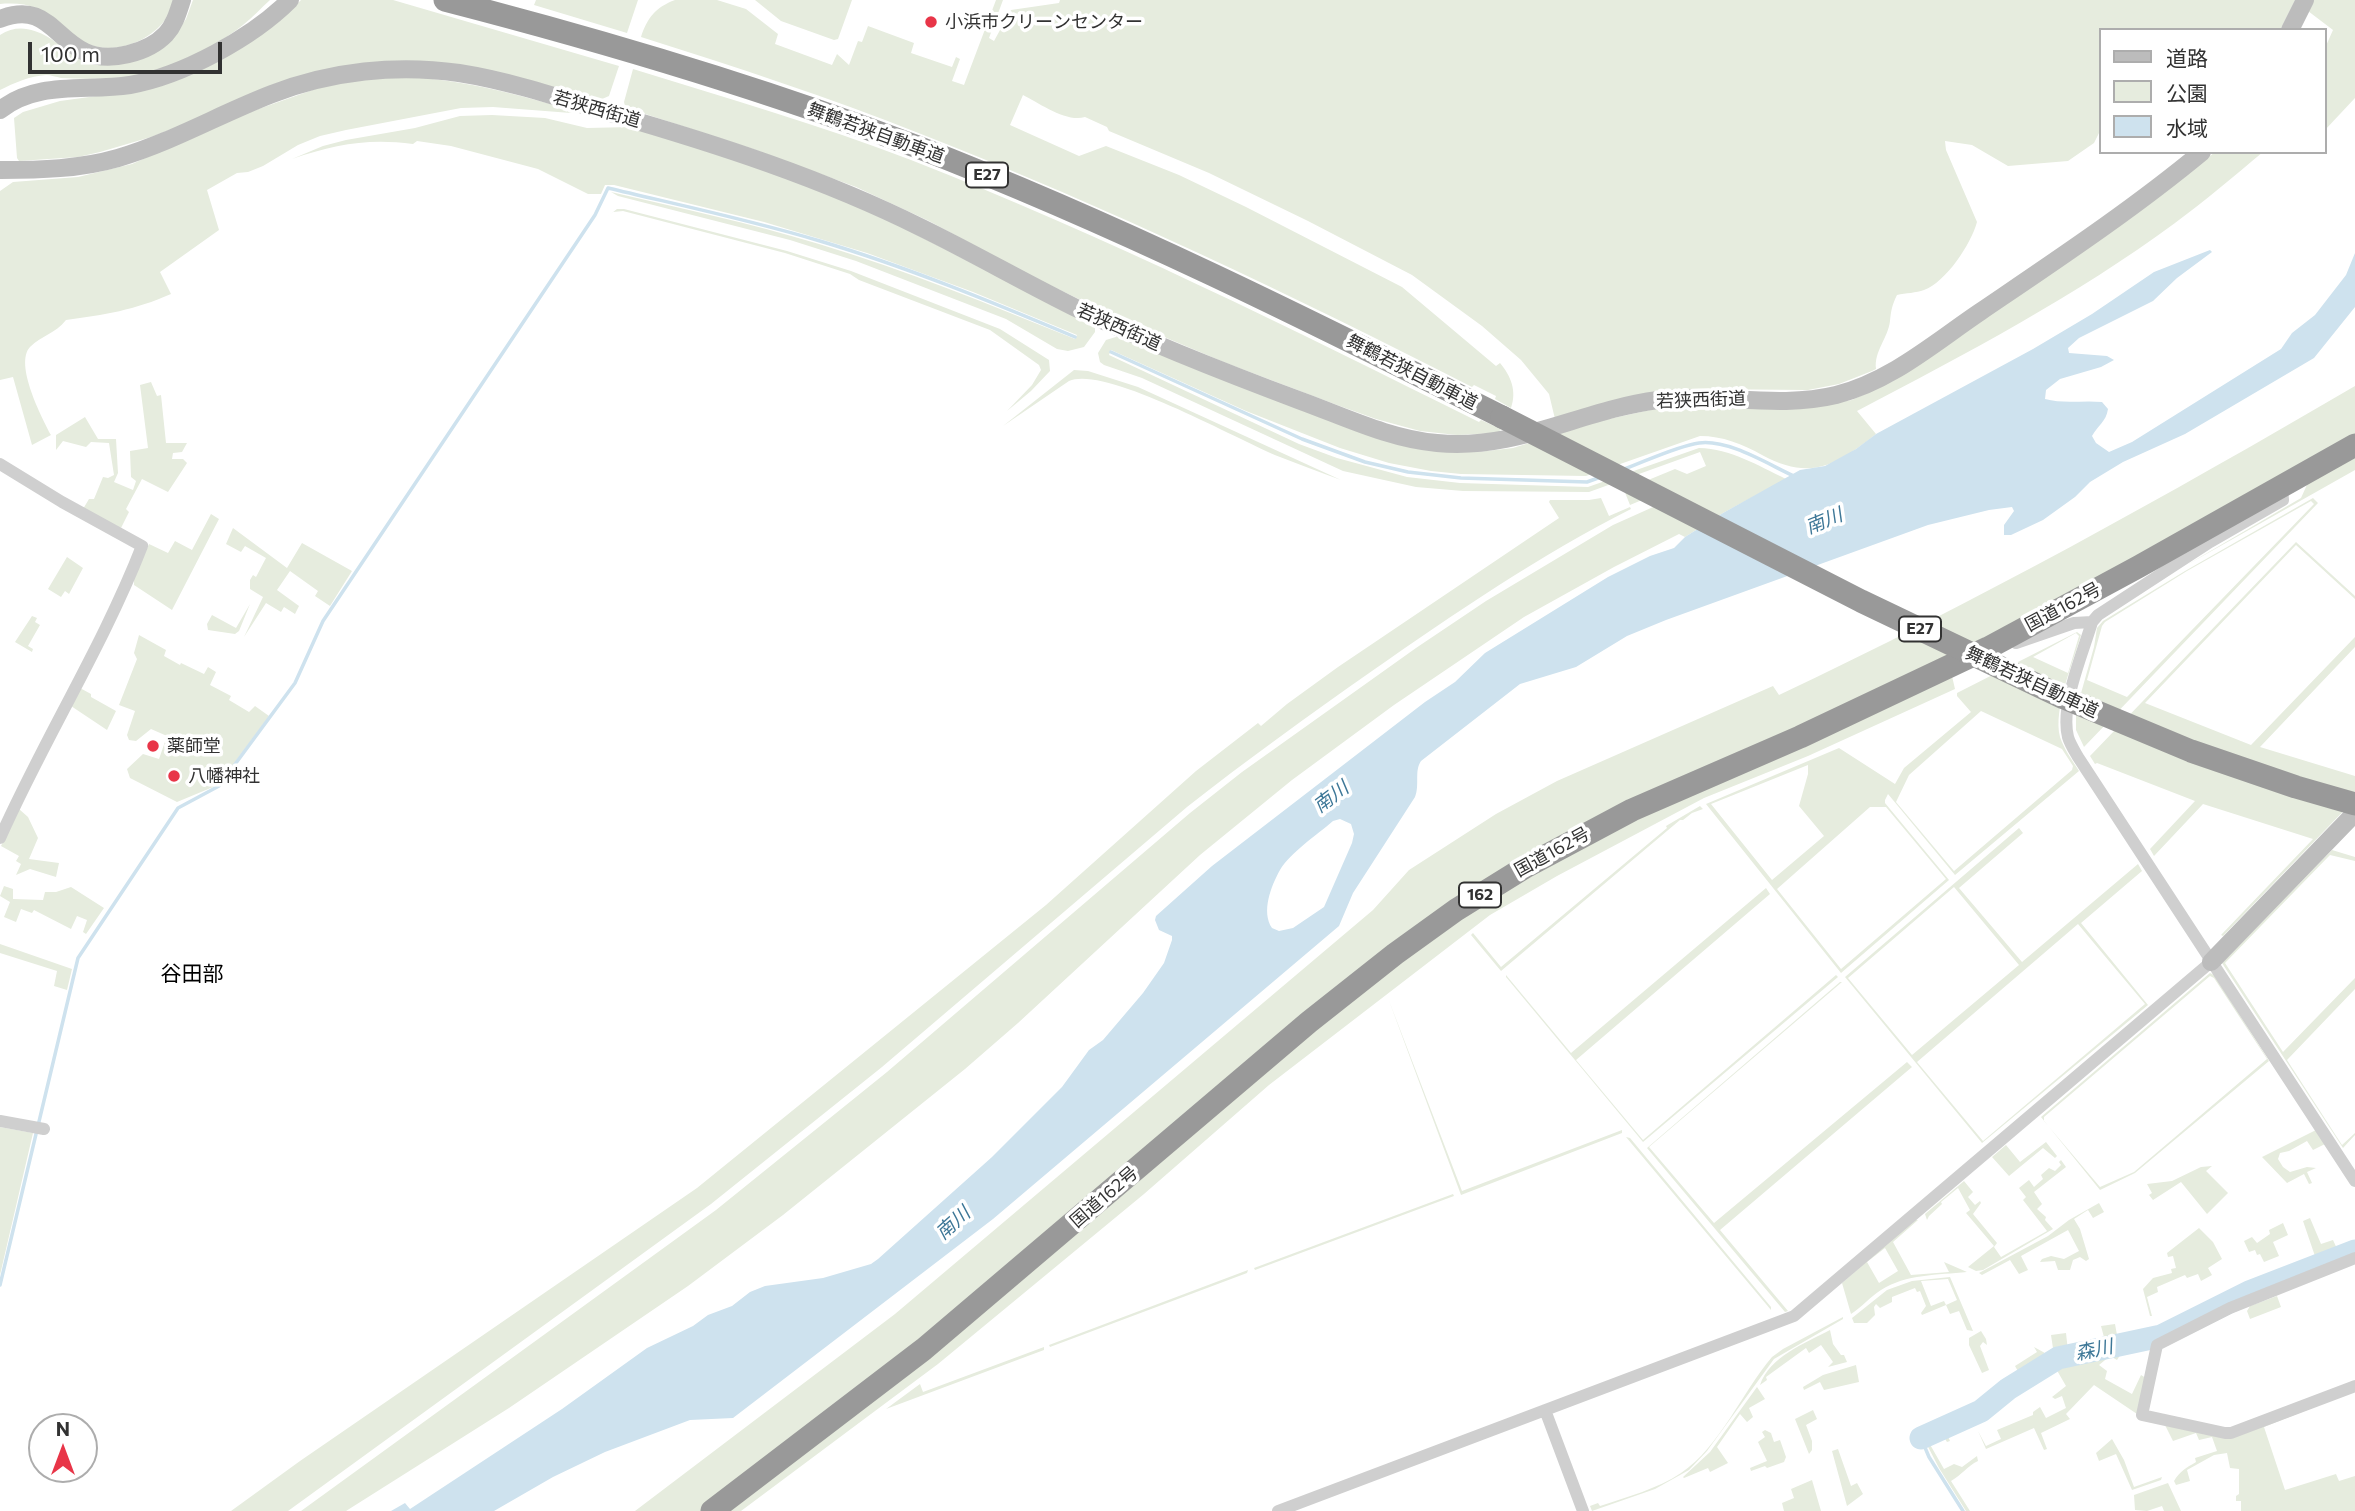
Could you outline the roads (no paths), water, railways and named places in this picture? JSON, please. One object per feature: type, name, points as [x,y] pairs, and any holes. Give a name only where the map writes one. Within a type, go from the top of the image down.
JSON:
[{"type":"highway","name":"舞鶴若狭自動車道","points":[[445,0],[584,38],[833,116],[1064,207],[1179,259],[1502,417],[1861,601],[2030,683],[2191,751],[2355,804]]},
{"type":"highway","name":"国道162号","points":[[712,1511],[924,1349],[1309,1022],[1456,910],[1527,866],[1632,810],[1800,737],[1988,648],[2355,445]]},
{"type":"street","points":[[0,19],[21,14],[34,16],[50,23],[78,48],[89,54],[119,55],[152,45],[166,34],[176,19],[183,0]]},
{"type":"street","points":[[0,110],[26,95],[50,89],[129,85],[156,79],[227,45],[269,18],[290,0]]},
{"type":"street","points":[[2291,28],[2305,0]]},
{"type":"street","name":"若狭西街道","points":[[0,170],[54,169],[116,159],[177,137],[267,96],[329,77],[392,70],[457,73],[559,98],[769,163],[885,210],[1073,307],[1150,342],[1376,429],[1419,441],[1459,444],[1511,440],[1598,414],[1662,400],[1707,397],[1813,399],[1867,384],[1919,355],[2034,276],[2144,199],[2200,154]]},
{"type":"street","points":[[0,464],[142,546],[127,585],[52,728],[0,838]]},
{"type":"street","points":[[2282,486],[2283,500],[2210,542],[2105,610],[2092,622],[2070,696],[2068,736],[2078,757],[2355,1181]]},
{"type":"street","points":[[1988,648],[2001,648],[2074,623],[2092,622]]},
{"type":"street","points":[[1278,1511],[1794,1316],[2211,962],[2355,813]]},
{"type":"street","points":[[0,1121],[44,1129]]},
{"type":"street","points":[[2355,1258],[2314,1269],[2157,1345],[2142,1415],[2231,1433],[2355,1386]]},
{"type":"street","points":[[1545,1410],[1583,1511]]},
{"type":"water","name":"南川","points":[[2210,250],[2212,252],[2177,278],[2153,301],[2079,338],[2068,348],[2069,353],[2107,356],[2114,360],[2101,367],[2060,379],[2046,390],[2045,399],[2102,402],[2108,409],[2107,413],[2092,436],[2096,443],[2109,452],[2132,442],[2281,349],[2292,333],[2315,315],[2346,275],[2355,253],[2355,307],[2314,358],[2185,434],[2123,462],[2090,482],[2075,497],[2043,520],[2011,535],[2004,535],[2004,525],[2014,511],[2012,507],[1928,525],[1666,620],[1627,636],[1576,667],[1520,684],[1421,761],[1415,797],[1353,893],[1339,926],[993,1219],[733,1418],[690,1420],[605,1452],[553,1477],[494,1511],[391,1511],[405,1503],[410,1509],[562,1409],[647,1348],[693,1326],[708,1315],[732,1306],[750,1292],[765,1286],[823,1278],[871,1264],[878,1259],[992,1157],[1062,1087],[1089,1050],[1103,1040],[1143,993],[1164,963],[1172,940],[1172,936],[1159,930],[1156,916],[1212,866],[1425,702],[1455,682],[1485,653],[1608,577],[1650,556],[1674,548],[1685,537],[1723,513],[1800,470],[1825,466],[1876,434],[2033,349],[2092,314],[2154,272]],"holes":[[[1340,819],[1351,824],[1354,834],[1352,843],[1324,907],[1293,928],[1279,931],[1272,928],[1267,914],[1268,899],[1285,864],[1297,850],[1333,821]]]},
{"type":"waterway","points":[[0,1285],[78,958],[178,808],[219,786],[295,683],[323,621],[595,215],[608,188],[767,226],[853,251],[1075,337]]},
{"type":"waterway","points":[[1111,352],[1302,439],[1365,462],[1408,472],[1461,478],[1587,482],[1598,478]]},
{"type":"waterway","points":[[1622,470],[1681,447],[1711,443],[1736,449],[1796,477]]},
{"type":"waterway","name":"森川","points":[[1921,1438],[1981,1411],[2008,1389],[2058,1358],[2161,1336],[2249,1292],[2355,1251]]},
{"type":"waterway","name":"森川","points":[[1921,1438],[1929,1457],[1963,1511]]},
{"type":"place","name":"小浜市クリーンセンター","points":[[931,22]]},
{"type":"place","name":"薬師堂","points":[[153,746]]},
{"type":"place","name":"八幡神社","points":[[174,776]]},
{"type":"district","name":"谷田部","points":[[192,974]]}]
